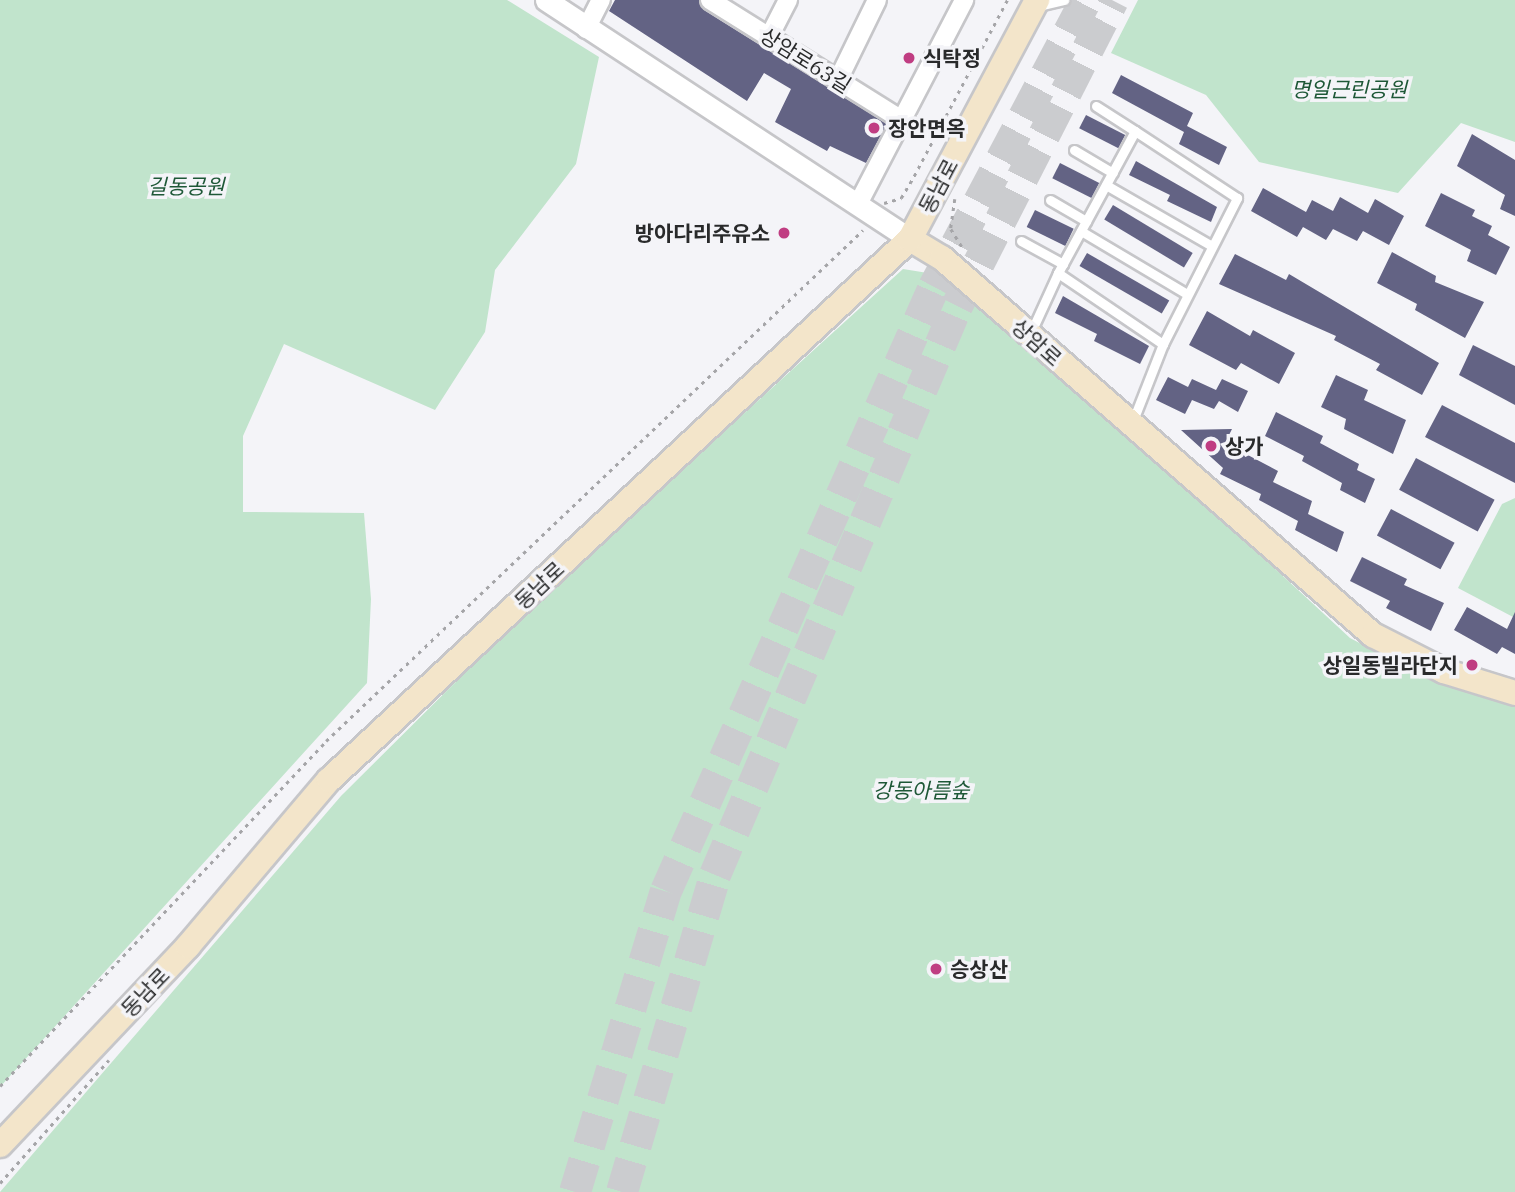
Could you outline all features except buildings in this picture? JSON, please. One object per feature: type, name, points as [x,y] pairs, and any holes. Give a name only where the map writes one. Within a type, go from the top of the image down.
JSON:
[{"type":"main road","name":"동남로","points":[[0,1144],[188,946],[329,780],[910,239],[1035,3]]},
{"type":"main road","name":"상암로","points":[[910,239],[943,258],[1373,635],[1444,671],[1515,693]]},
{"type":"street","name":"상암로","points":[[546,0],[586,29],[872,207],[910,239]]},
{"type":"street","points":[[586,29],[601,0]]},
{"type":"street","name":"상암로63길","points":[[710,0],[902,120]]},
{"type":"street","points":[[769,37],[788,0]]},
{"type":"street","points":[[838,80],[877,0]]},
{"type":"street","points":[[872,207],[902,120],[964,0]]},
{"type":"lane","points":[[1035,3],[1065,0]]},
{"type":"lane","points":[[1096,106],[1237,198],[1163,344],[1131,425]]},
{"type":"lane","points":[[1031,332],[1081,230],[1135,131]]},
{"type":"lane","points":[[1074,150],[1112,173]]},
{"type":"lane","points":[[1106,185],[1212,246]]},
{"type":"lane","points":[[1050,200],[1086,221]]},
{"type":"lane","points":[[1081,230],[1187,294]]},
{"type":"lane","points":[[1021,241],[1163,344]]},
{"type":"path","points":[[0,1086],[326,741],[857,238],[872,207],[901,198],[1007,0]]},
{"type":"path","points":[[951,206],[951,219]]},
{"type":"path","points":[[0,1184],[110,1059]]},
{"type":"green space","name":"길동공원","points":[[0,0],[507,0],[599,57],[576,164],[495,270],[485,332],[435,410],[284,344],[243,436],[243,512],[364,513],[371,599],[367,683],[0,1087]]},
{"type":"green space","name":"명일근린공원","points":[[1138,0],[1515,0],[1515,142],[1461,123],[1398,193],[1259,162],[1206,95],[1111,53]]},
{"type":"green space","name":"강동아름숲","points":[[903,269],[934,274],[983,307],[1101,408],[1350,638],[1415,672],[1515,704],[1515,1192],[0,1192],[341,796],[534,604]]},
{"type":"green space","points":[[1515,498],[1515,618],[1458,588],[1502,504]]},
{"type":"tunnel","points":[[575,1192],[666,891],[934,287],[1086,0]]},
{"type":"tunnel","points":[[622,1192],[715,875],[957,306],[1113,0]]},
{"type":"place","name":"식탁정","points":[[909,58]]},
{"type":"place","name":"장안면옥","points":[[874,128]]},
{"type":"place","name":"방아다리주유소","points":[[784,233]]},
{"type":"place","name":"상가","points":[[1211,446]]},
{"type":"place","name":"상일동빌라단지","points":[[1472,665]]},
{"type":"place","name":"승상산","points":[[936,969]]}]
